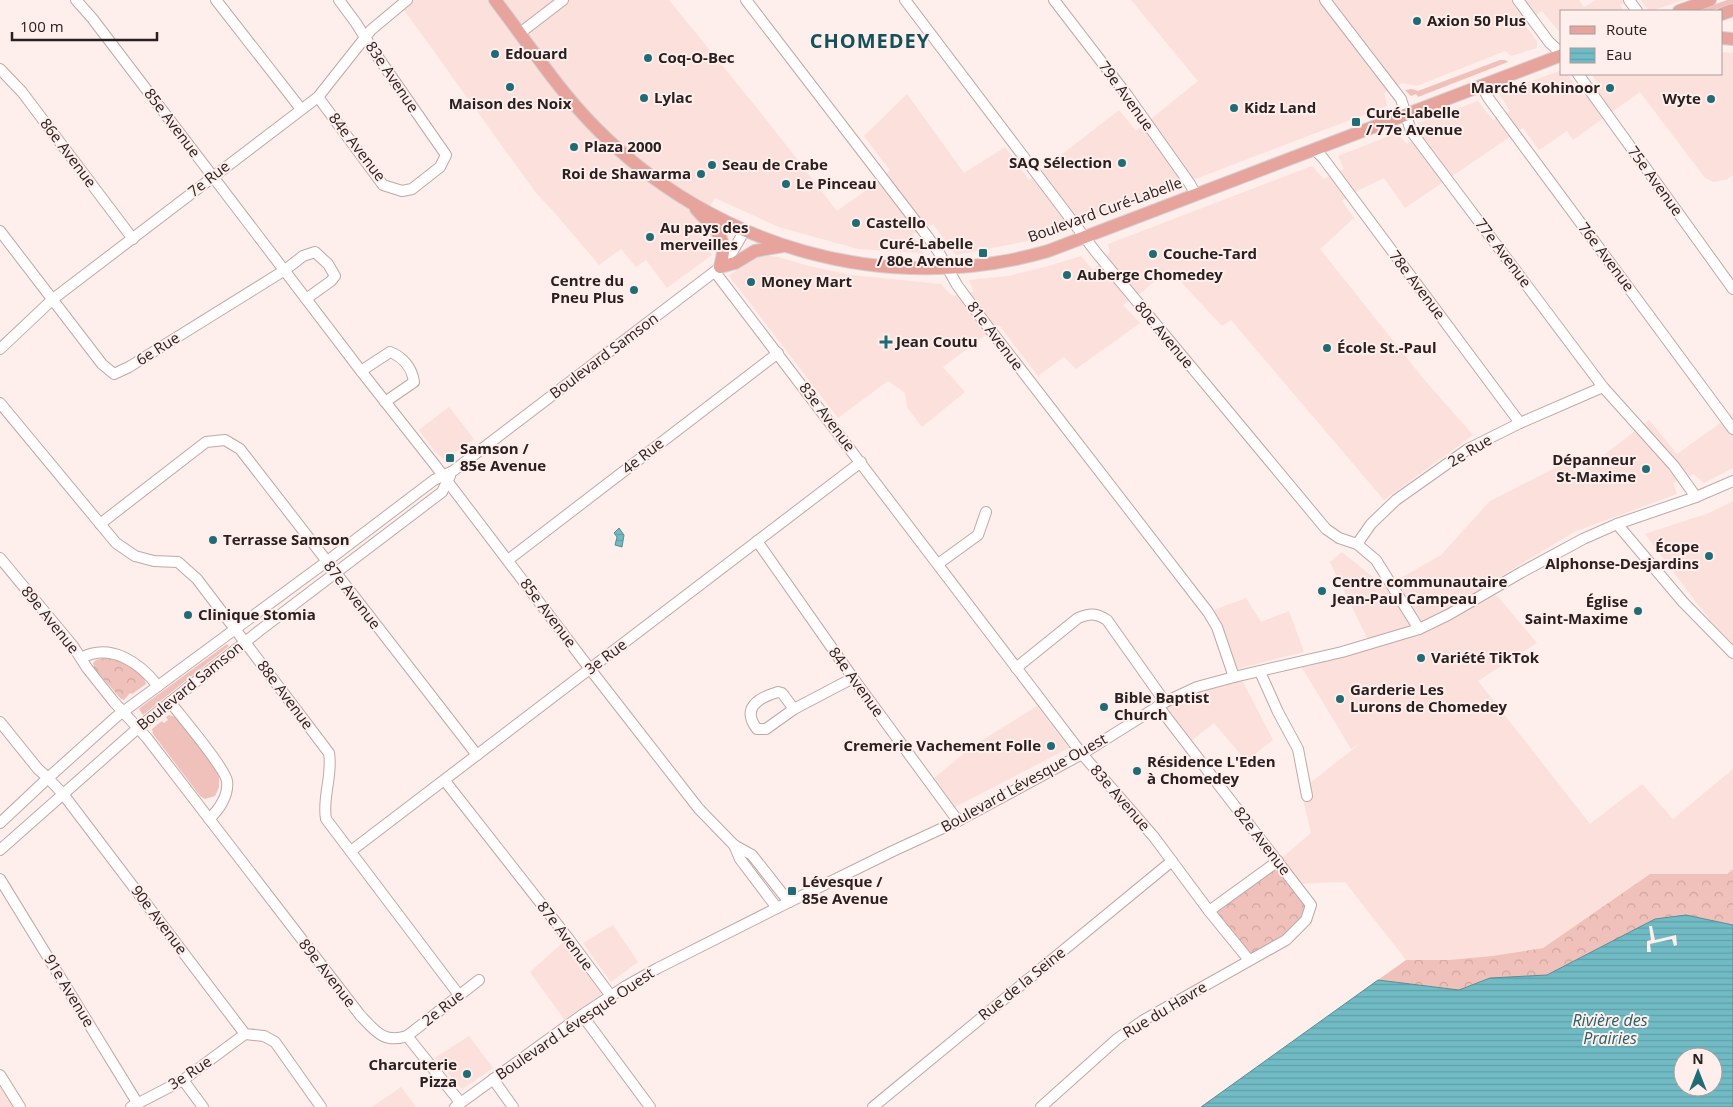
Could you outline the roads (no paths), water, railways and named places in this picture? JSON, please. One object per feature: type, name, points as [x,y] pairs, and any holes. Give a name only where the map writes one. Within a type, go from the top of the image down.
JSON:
[{"type":"main road","name":"Boulevard Curé-Labelle","points":[[495,0],[572,102],[600,132],[639,166],[690,202],[745,230],[785,246],[829,259],[906,268],[947,268],[990,264],[1048,251],[1560,56]]},
{"type":"main road","points":[[1682,10],[1710,0]]},
{"type":"main road","points":[[690,202],[721,239],[723,248],[717,269]]},
{"type":"main road","points":[[717,269],[735,263],[755,251],[785,246]]},
{"type":"street","name":"85e Avenue","points":[[76,0],[98,26],[385,402],[448,476],[590,669],[699,809],[734,845],[752,855],[789,902]]},
{"type":"street","points":[[216,0],[301,110]]},
{"type":"street","name":"83e Avenue","points":[[339,0],[446,155]]},
{"type":"street","name":"7e Rue","points":[[0,349],[53,299],[318,96],[377,24],[408,0]]},
{"type":"street","points":[[520,33],[563,0]]},
{"type":"street","name":"81e Avenue","points":[[746,0],[927,236],[957,285],[980,316],[1208,612],[1217,628],[1234,677]]},
{"type":"street","name":"80e Avenue","points":[[905,0],[1084,238],[1326,529],[1340,538],[1357,544],[1376,560],[1419,629]]},
{"type":"street","name":"79e Avenue","points":[[1054,0],[1127,95],[1186,177],[1196,195]]},
{"type":"street","name":"77e Avenue","points":[[1325,0],[1401,99],[1411,131],[1603,387],[1674,466],[1696,497]]},
{"type":"street","points":[[1518,0],[1549,42],[1560,53]]},
{"type":"street","name":"86e Avenue","points":[[0,69],[22,92],[132,239]]},
{"type":"street","name":"75e Avenue","points":[[1579,75],[1733,289]]},
{"type":"street","name":"76e Avenue","points":[[1480,85],[1733,428]]},
{"type":"street","name":"84e Avenue","points":[[318,96],[383,185],[402,191],[412,190],[440,166],[446,155]]},
{"type":"street","name":"78e Avenue","points":[[1314,149],[1323,158],[1520,423]]},
{"type":"street","name":"Boulevard Samson","points":[[0,823],[123,712],[434,480],[448,476],[717,269],[731,254],[745,230]]},
{"type":"street","points":[[0,231],[53,299]]},
{"type":"street","points":[[285,270],[303,256],[316,252],[328,264],[335,276],[306,299]]},
{"type":"street","name":"83e Avenue","points":[[717,269],[778,353],[1082,754],[1154,837],[1209,911],[1249,960]]},
{"type":"street","name":"6e Rue","points":[[53,299],[102,364],[114,374],[129,367],[285,270]]},
{"type":"street","points":[[361,371],[390,352],[400,355],[412,372],[414,382],[385,402]]},
{"type":"street","name":"4e Rue","points":[[508,560],[778,353]]},
{"type":"street","name":"2e Rue","points":[[1357,544],[1371,524],[1396,500],[1468,449],[1520,423],[1603,387]]},
{"type":"street","name":"88e Avenue","points":[[0,403],[116,543],[135,556],[178,562],[197,579],[329,753],[330,765],[324,810],[326,819],[459,995]]},
{"type":"street","name":"87e Avenue","points":[[100,524],[206,442],[225,440],[240,449],[477,755]]},
{"type":"street","name":"3e Rue","points":[[351,851],[861,462]]},
{"type":"street","name":"Boulevard Samson","points":[[0,850],[170,702],[245,642],[442,492],[448,476]]},
{"type":"street","name":"Boulevard Lévesque Ouest","points":[[458,1105],[611,996],[658,968],[893,851],[958,821],[1082,754],[1162,704],[1198,687],[1351,650],[1419,629],[1448,615],[1583,539],[1617,524],[1696,497],[1733,482]]},
{"type":"street","points":[[938,564],[978,535],[986,512]]},
{"type":"street","points":[[1617,524],[1683,602],[1733,653]]},
{"type":"street","name":"84e Avenue","points":[[757,541],[853,678],[958,821]]},
{"type":"street","name":"89e Avenue","points":[[0,558],[210,819],[226,843],[360,1015],[387,1038],[397,1039],[407,1036]]},
{"type":"street","name":"82e Avenue","points":[[1016,668],[1078,618],[1088,614],[1097,614],[1107,620],[1162,704],[1311,905]]},
{"type":"street","name":"89e Avenue","points":[[81,658],[89,654],[104,653],[124,657],[144,670],[158,686]]},
{"type":"street","points":[[1260,672],[1278,712],[1298,748],[1307,796]]},
{"type":"street","points":[[794,709],[853,678]]},
{"type":"street","points":[[170,702],[226,779],[227,789],[223,800],[210,819]]},
{"type":"street","name":"90e Avenue","points":[[0,722],[38,769],[63,794],[245,1034]]},
{"type":"street","name":"87e Avenue","points":[[445,781],[611,996]]},
{"type":"street","name":"85e Avenue","points":[[734,845],[740,859],[777,908]]},
{"type":"street","name":"Rue de la Seine","points":[[872,1107],[1172,861]]},
{"type":"street","points":[[1209,911],[1278,861]]},
{"type":"street","name":"91e Avenue","points":[[0,878],[134,1106]]},
{"type":"street","name":"Rue du Havre","points":[[1041,1107],[1117,1040],[1142,1021],[1286,940],[1306,920],[1311,905]]},
{"type":"street","name":"2e Rue","points":[[407,1036],[479,980]]},
{"type":"street","points":[[582,1016],[650,1107]]},
{"type":"street","points":[[245,1034],[264,1036],[274,1042],[321,1107]]},
{"type":"street","name":"3e Rue","points":[[134,1106],[183,1080],[245,1034]]},
{"type":"street","points":[[407,1036],[458,1105]]},
{"type":"street","points":[[0,1075],[20,1107]]},
{"type":"street","points":[[493,1079],[513,1107]]},
{"type":"street","points":[[183,1080],[203,1107]]},
{"type":"water","points":[[619,528],[624,535],[622,547],[615,545],[617,537],[614,533]]},
{"type":"water","name":"Rivière des Prairies","points":[[1686,915],[1733,925],[1733,1107],[1201,1107],[1378,980],[1459,990],[1490,978],[1547,975],[1655,919]]},
{"type":"place","name":"Axion 50 Plus","points":[[1417,21]]},
{"type":"place","name":"Edouard","points":[[495,54]]},
{"type":"place","name":"Coq-O-Bec","points":[[648,58]]},
{"type":"place","name":"Maison des Noix","points":[[510,87]]},
{"type":"place","name":"Marché Kohinoor","points":[[1610,88]]},
{"type":"place","name":"Lylac","points":[[644,98]]},
{"type":"place","name":"Wyte","points":[[1711,99]]},
{"type":"place","name":"Kidz Land","points":[[1234,108]]},
{"type":"place","name":"Curé-Labelle / 77e Avenue","points":[[1356,122]]},
{"type":"place","name":"Plaza 2000","points":[[574,147]]},
{"type":"place","name":"SAQ Sélection","points":[[1122,163]]},
{"type":"place","name":"Seau de Crabe","points":[[712,165]]},
{"type":"place","name":"Roi de Shawarma","points":[[701,174]]},
{"type":"place","name":"Le Pinceau","points":[[786,184]]},
{"type":"place","name":"Castello","points":[[856,223]]},
{"type":"place","name":"Au pays des merveilles","points":[[650,237]]},
{"type":"place","name":"Curé-Labelle / 80e Avenue","points":[[983,253]]},
{"type":"place","name":"Couche-Tard","points":[[1153,254]]},
{"type":"place","name":"Auberge Chomedey","points":[[1067,275]]},
{"type":"place","name":"Money Mart","points":[[751,282]]},
{"type":"place","name":"Centre du Pneu Plus","points":[[634,290]]},
{"type":"place","name":"Jean Coutu","points":[[886,342]]},
{"type":"place","name":"École St.-Paul","points":[[1327,348]]},
{"type":"place","name":"Samson / 85e Avenue","points":[[450,458]]},
{"type":"place","name":"Dépanneur St-Maxime","points":[[1646,469]]},
{"type":"place","name":"Terrasse Samson","points":[[213,540]]},
{"type":"place","name":"Écope Alphonse-Desjardins","points":[[1709,556]]},
{"type":"place","name":"Centre communautaire Jean-Paul Campeau","points":[[1322,591]]},
{"type":"place","name":"Église Saint-Maxime","points":[[1638,611]]},
{"type":"place","name":"Clinique Stomia","points":[[188,615]]},
{"type":"place","name":"Variété TikTok","points":[[1421,658]]},
{"type":"place","name":"Garderie Les Lurons de Chomedey","points":[[1340,699]]},
{"type":"place","name":"Bible Baptist Church","points":[[1104,707]]},
{"type":"place","name":"Cremerie Vachement Folle","points":[[1051,746]]},
{"type":"place","name":"Résidence L'Eden à Chomedey","points":[[1137,771]]},
{"type":"place","name":"Lévesque / 85e Avenue","points":[[792,891]]},
{"type":"place","name":"Charcuterie Pizza","points":[[467,1074]]},
{"type":"district","name":"CHOMEDEY","points":[[870,41]]}]
